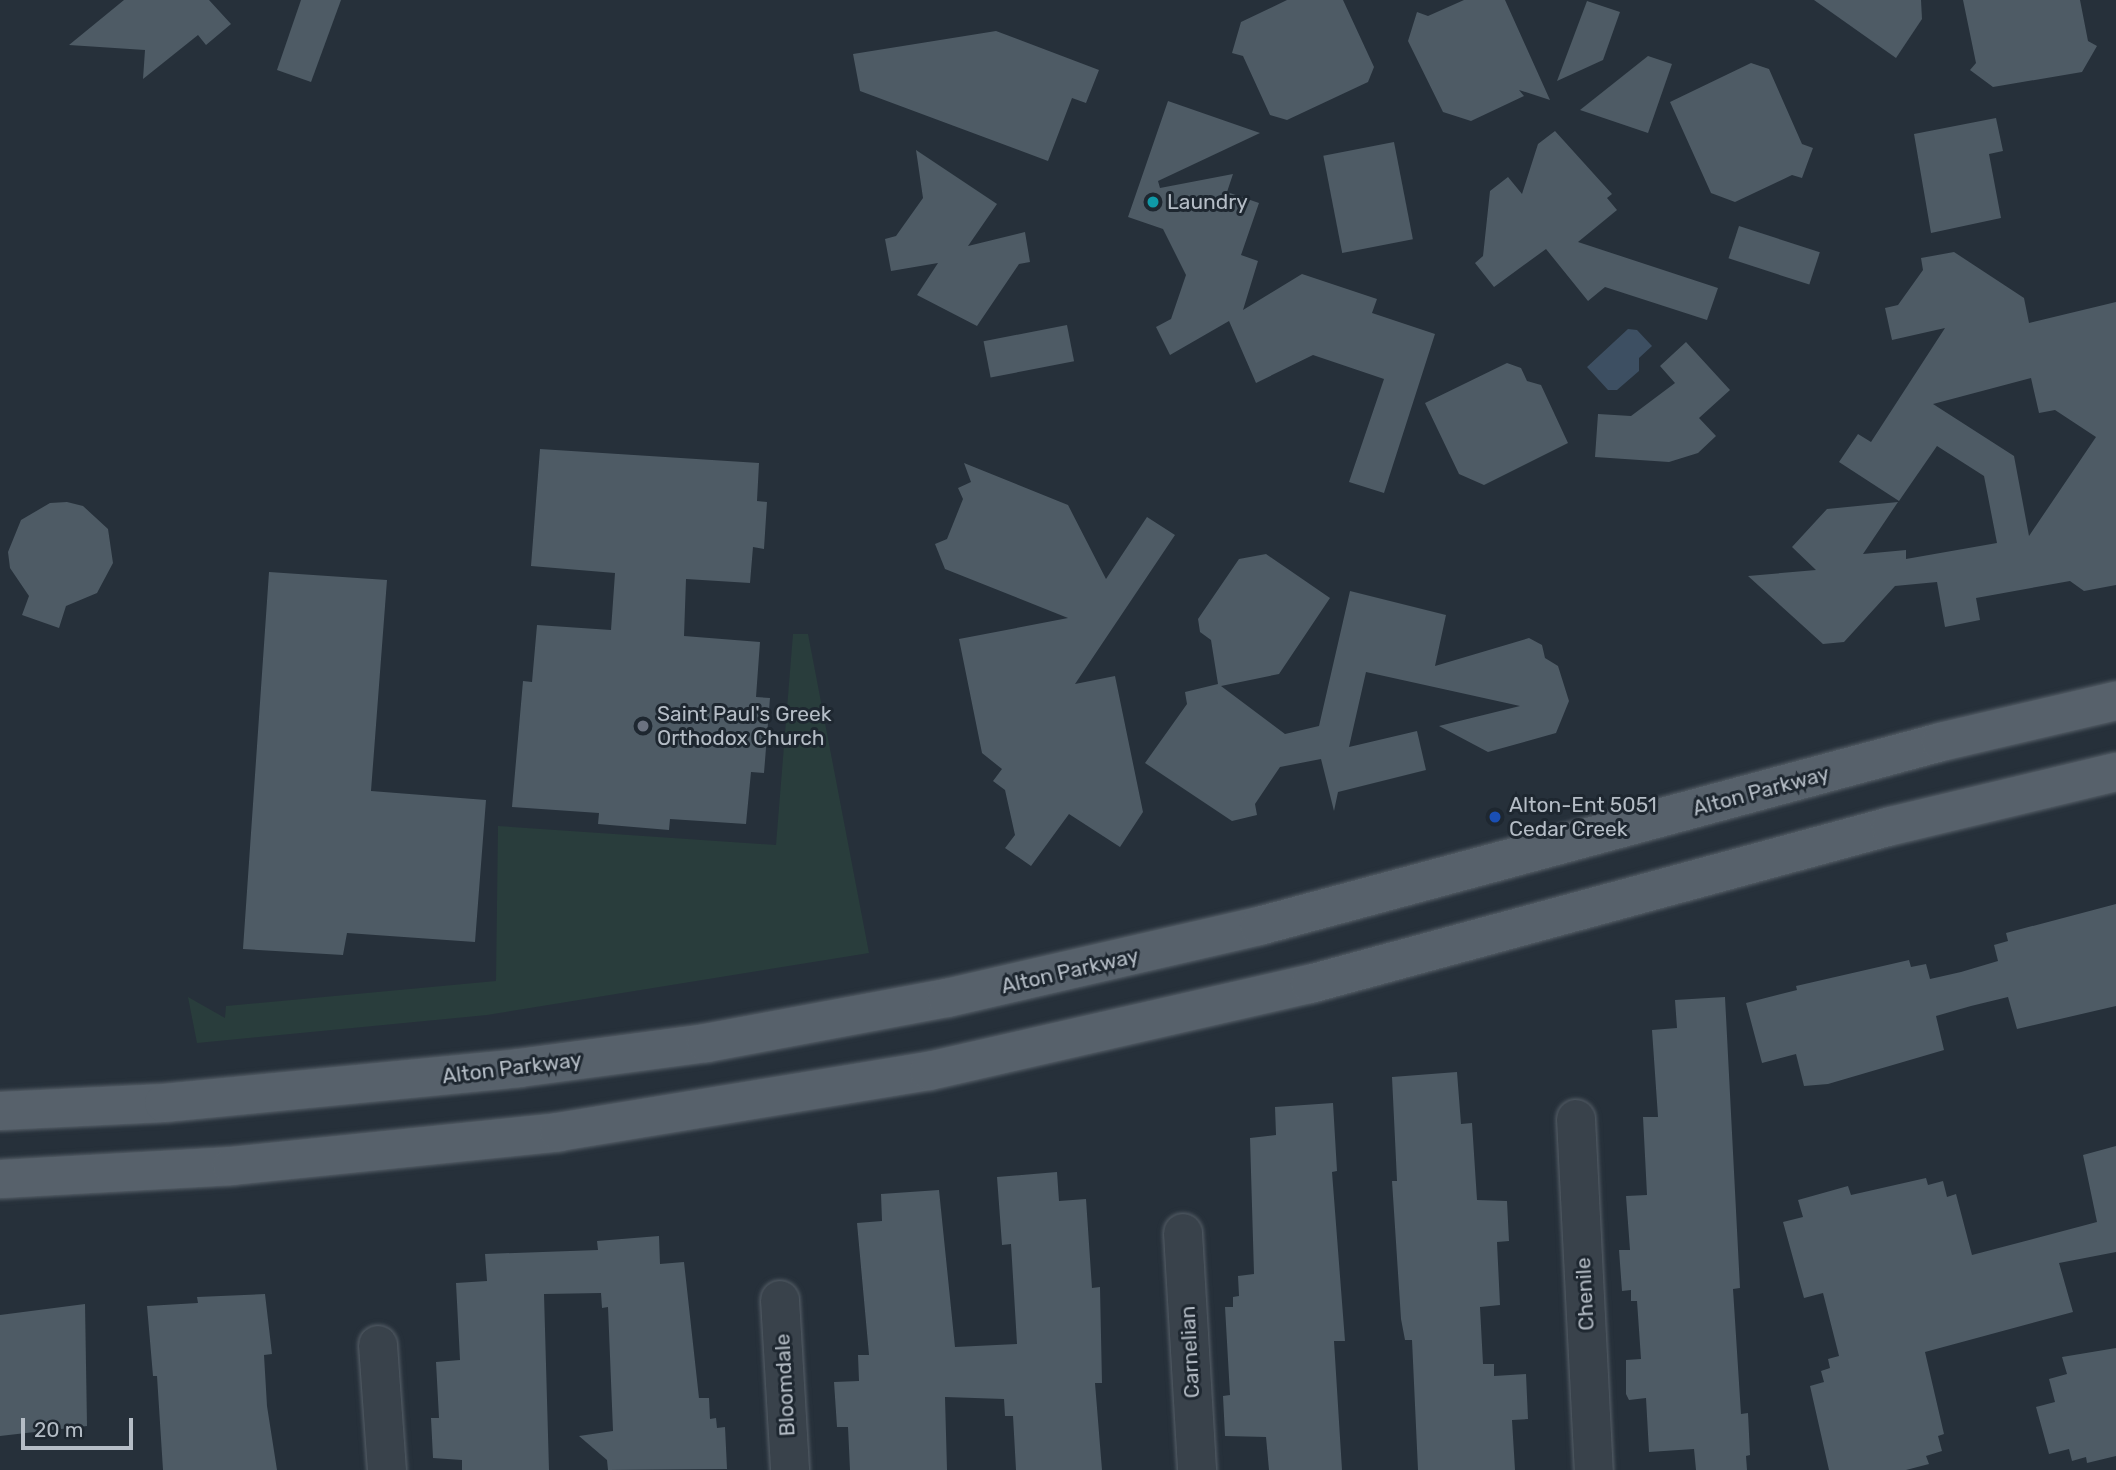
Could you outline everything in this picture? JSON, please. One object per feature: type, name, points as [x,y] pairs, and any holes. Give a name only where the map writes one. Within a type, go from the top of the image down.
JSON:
[{"type":"main road","name":"Alton Parkway","points":[[0,1111],[175,1102],[506,1070],[706,1043],[947,998],[1271,923],[1928,746],[2116,701]]},
{"type":"main road","points":[[0,1179],[246,1165],[559,1132],[929,1071],[1310,984],[1891,826],[2116,772]]},
{"type":"street","name":"Chenile","points":[[1576,1119],[1594,1470]]},
{"type":"street","name":"Carnelian","points":[[1183,1233],[1197,1470]]},
{"type":"street","name":"Bloomdale","points":[[780,1300],[790,1470]]},
{"type":"street","points":[[378,1345],[387,1470]]},
{"type":"green space","points":[[793,634],[808,634],[869,953],[487,1015],[197,1043],[188,997],[225,1018],[226,1006],[496,981],[498,826],[776,845]]},
{"type":"water","points":[[1628,329],[1637,330],[1652,346],[1639,358],[1639,371],[1617,390],[1608,390],[1587,367]]},
{"type":"building","points":[[124,0],[209,0],[231,24],[206,45],[198,35],[143,79],[145,50],[69,45]]},
{"type":"building","points":[[301,0],[341,0],[311,82],[277,70]]},
{"type":"building","points":[[1287,0],[1343,0],[1374,67],[1368,82],[1287,120],[1270,115],[1243,56],[1232,53],[1241,22]]},
{"type":"building","points":[[1464,0],[1505,0],[1550,100],[1519,90],[1524,96],[1471,121],[1443,112],[1408,41],[1417,12],[1428,16]]},
{"type":"building","points":[[1814,0],[1921,0],[1922,19],[1896,58]]},
{"type":"building","points":[[1963,0],[2080,0],[2088,41],[2097,46],[2082,72],[1993,87],[1970,70],[1976,63]]},
{"type":"building","points":[[1587,1],[1620,12],[1603,60],[1557,81]]},
{"type":"building","points":[[996,31],[1099,70],[1086,103],[1072,98],[1048,161],[860,91],[853,54]]},
{"type":"building","points":[[1648,56],[1672,64],[1648,133],[1580,110]]},
{"type":"building","points":[[1751,63],[1769,69],[1802,144],[1813,148],[1802,178],[1792,175],[1735,202],[1711,193],[1670,102]]},
{"type":"building","points":[[1168,101],[1260,133],[1158,181],[1160,188],[1233,174],[1227,192],[1259,203],[1241,255],[1258,261],[1243,310],[1302,274],[1377,299],[1372,313],[1435,334],[1384,493],[1349,482],[1384,379],[1313,355],[1256,383],[1229,321],[1170,355],[1156,327],[1171,319],[1186,275],[1163,229],[1128,217]]},
{"type":"building","points":[[1996,118],[2003,151],[1989,154],[2001,218],[1931,233],[1914,134]]},
{"type":"building","points":[[1555,131],[1612,194],[1607,198],[1617,210],[1578,242],[1718,288],[1707,320],[1605,287],[1588,301],[1546,249],[1494,287],[1475,263],[1483,256],[1490,191],[1508,177],[1522,194],[1538,144]]},
{"type":"building","points":[[1394,142],[1413,239],[1342,253],[1323,156]]},
{"type":"building","points":[[916,150],[997,204],[968,246],[1025,232],[1030,262],[1019,264],[977,326],[917,295],[938,263],[891,271],[885,239],[896,236],[923,198]]},
{"type":"building","points":[[1739,226],[1820,252],[1809,285],[1728,258]]},
{"type":"building","points":[[1954,252],[2024,298],[2029,323],[2116,302],[2116,585],[2084,591],[2070,581],[1976,598],[1980,620],[1945,627],[1937,582],[1895,586],[1844,642],[1823,644],[1748,576],[1816,570],[1792,547],[1827,509],[1898,502],[1863,554],[1906,550],[1906,559],[1997,543],[1984,476],[1937,446],[1899,501],[1839,462],[1858,434],[1871,442],[1945,328],[1892,340],[1885,308],[1898,305],[1923,270],[1921,258]],"holes":[[[2031,378],[2039,413],[2055,410],[2096,437],[2029,536],[2014,456],[1933,404]]]},
{"type":"building","points":[[1067,325],[1074,361],[991,378],[984,341]]},
{"type":"building","points":[[1686,342],[1730,390],[1699,418],[1716,436],[1698,453],[1669,462],[1595,457],[1598,414],[1631,416],[1675,383],[1660,366]]},
{"type":"building","points":[[1507,363],[1521,368],[1527,381],[1541,385],[1568,443],[1484,485],[1459,474],[1425,403]]},
{"type":"building","points":[[540,449],[759,463],[757,501],[767,502],[764,549],[753,547],[750,583],[686,579],[684,636],[760,642],[756,697],[770,698],[764,773],[751,772],[746,824],[670,819],[669,830],[598,824],[599,813],[512,807],[523,681],[532,682],[537,625],[611,630],[615,573],[531,566]]},
{"type":"building","points":[[964,463],[1068,505],[1106,579],[1147,517],[1175,535],[1075,684],[1115,676],[1143,812],[1120,847],[1069,814],[1031,866],[1005,848],[1015,835],[1005,790],[993,781],[1002,769],[982,753],[959,639],[1068,618],[945,569],[935,544],[947,539],[963,499],[958,488],[971,482]]},
{"type":"building","points":[[67,502],[83,506],[108,529],[113,563],[97,593],[66,606],[59,628],[22,615],[29,596],[10,568],[8,552],[21,520],[50,503]]},
{"type":"building","points":[[1266,554],[1330,598],[1279,674],[1221,686],[1285,734],[1319,726],[1350,591],[1446,615],[1435,666],[1529,638],[1542,645],[1545,658],[1558,666],[1569,701],[1556,733],[1488,752],[1439,726],[1520,706],[1366,672],[1349,747],[1417,731],[1426,770],[1338,792],[1334,811],[1321,759],[1280,767],[1255,804],[1257,815],[1232,821],[1145,763],[1187,704],[1185,692],[1218,684],[1211,640],[1200,632],[1198,619],[1239,559]]},
{"type":"building","points":[[269,572],[387,580],[371,791],[486,800],[475,942],[347,933],[343,955],[243,949]]},
{"type":"building","points":[[2116,904],[2116,1006],[2017,1029],[2008,997],[1971,1006],[1936,1016],[1944,1050],[1828,1084],[1804,1086],[1796,1054],[1762,1063],[1746,1003],[1797,990],[1796,986],[1909,960],[1911,967],[1926,964],[1930,979],[1961,972],[1998,961],[1994,945],[2008,941],[2006,933]]},
{"type":"building","points":[[1725,997],[1740,1288],[1733,1289],[1741,1414],[1748,1413],[1750,1455],[1746,1456],[1747,1470],[1696,1470],[1694,1449],[1649,1452],[1646,1398],[1629,1400],[1626,1394],[1626,1360],[1641,1359],[1637,1301],[1631,1301],[1631,1290],[1622,1291],[1619,1250],[1630,1250],[1626,1196],[1647,1195],[1643,1117],[1658,1117],[1652,1030],[1677,1028],[1675,1000]]},
{"type":"building","points":[[1457,1072],[1461,1124],[1472,1123],[1477,1200],[1507,1201],[1509,1241],[1497,1242],[1500,1305],[1480,1307],[1483,1364],[1494,1364],[1494,1376],[1526,1374],[1528,1419],[1512,1420],[1515,1470],[1418,1470],[1412,1340],[1405,1340],[1401,1319],[1392,1181],[1397,1181],[1392,1077]]},
{"type":"building","points":[[1333,1103],[1337,1171],[1332,1172],[1345,1341],[1334,1341],[1342,1470],[1269,1470],[1266,1437],[1225,1436],[1223,1396],[1230,1395],[1225,1307],[1233,1307],[1233,1297],[1239,1296],[1238,1276],[1254,1274],[1250,1138],[1276,1135],[1275,1107]]},
{"type":"building","points":[[2116,1146],[2116,1252],[2059,1263],[2073,1312],[1925,1352],[1944,1434],[1938,1436],[1942,1451],[1926,1456],[1929,1464],[1906,1470],[1829,1470],[1810,1386],[1824,1382],[1821,1371],[1830,1368],[1828,1359],[1839,1356],[1823,1293],[1804,1298],[1783,1222],[1803,1217],[1798,1200],[1848,1186],[1851,1195],[1926,1178],[1928,1185],[1943,1181],[1947,1197],[1956,1194],[1972,1255],[2097,1222],[2083,1155]]},
{"type":"building","points":[[1057,1172],[1059,1201],[1086,1199],[1092,1288],[1100,1287],[1102,1383],[1095,1383],[1102,1470],[1016,1470],[1013,1416],[1005,1416],[1004,1399],[945,1397],[947,1470],[850,1470],[848,1427],[837,1427],[834,1382],[859,1381],[858,1355],[869,1355],[857,1223],[882,1221],[881,1194],[939,1190],[955,1347],[1017,1344],[1011,1244],[1002,1245],[997,1177]]},
{"type":"building","points":[[659,1236],[660,1264],[684,1262],[699,1398],[709,1398],[710,1419],[716,1418],[717,1428],[725,1427],[727,1469],[608,1470],[607,1460],[579,1436],[613,1431],[608,1307],[602,1308],[601,1293],[544,1294],[549,1470],[462,1470],[462,1460],[433,1458],[431,1418],[439,1418],[436,1362],[460,1360],[456,1283],[487,1281],[485,1254],[598,1250],[597,1241]]},
{"type":"building","points":[[265,1294],[272,1354],[264,1355],[267,1406],[277,1470],[163,1470],[157,1376],[153,1376],[147,1306],[198,1303],[197,1297]]},
{"type":"building","points":[[85,1304],[87,1426],[0,1436],[0,1315]]},
{"type":"building","points":[[2116,1348],[2116,1456],[2087,1463],[2086,1457],[2072,1461],[2069,1449],[2049,1454],[2036,1407],[2055,1402],[2049,1379],[2067,1374],[2062,1357]]},
{"type":"place","name":"Laundry","points":[[1153,202]]},
{"type":"place","name":"Saint Paul's Greek Orthodox Church","points":[[643,726]]},
{"type":"place","name":"Alton-Ent 5051 Cedar Creek","points":[[1495,817]]}]
